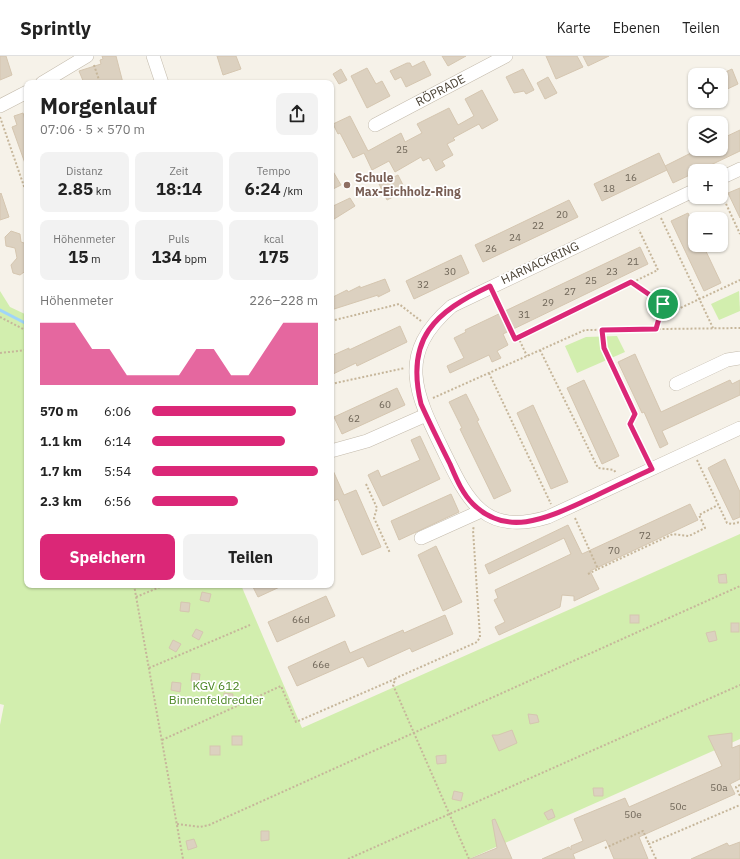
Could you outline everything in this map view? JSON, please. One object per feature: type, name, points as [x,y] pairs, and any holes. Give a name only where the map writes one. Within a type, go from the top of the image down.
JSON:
[{"type":"street","points":[[153,56],[161,80]]},
{"type":"street","name":"RÖPRADE","points":[[375,125],[506,56]]},
{"type":"street","points":[[48,80],[90,59]]},
{"type":"street","points":[[0,106],[24,94]]},
{"type":"street","points":[[728,174],[740,168]]},
{"type":"street","name":"HARNACKRING","points":[[688,193],[490,286],[452,306],[430,328],[422,346],[416,366],[417,390],[423,409],[462,490],[481,511],[498,519],[515,522],[533,522],[556,514],[740,428]]},
{"type":"street","points":[[676,384],[727,360],[740,358]]},
{"type":"street","points":[[378,447],[384,436],[423,409]]},
{"type":"street","points":[[334,450],[357,444],[392,430]]},
{"type":"street","points":[[421,538],[481,511]]},
{"type":"path","points":[[90,59],[99,80]]},
{"type":"path","points":[[0,116],[24,186]]},
{"type":"path","points":[[726,204],[740,234]]},
{"type":"path","points":[[656,208],[713,328]]},
{"type":"path","points":[[490,286],[515,339],[658,270],[634,219]]},
{"type":"path","points":[[659,318],[740,280]]},
{"type":"path","points":[[631,282],[663,304],[656,329]]},
{"type":"path","points":[[334,320],[399,304],[430,328]]},
{"type":"path","points":[[0,317],[24,329]]},
{"type":"path","points":[[423,409],[489,373],[585,330],[740,328]]},
{"type":"path","points":[[602,330],[604,348],[635,414],[630,424],[652,469]]},
{"type":"path","points":[[518,337],[527,356]]},
{"type":"path","points":[[0,353],[24,350]]},
{"type":"path","points":[[540,350],[598,468],[614,470],[621,484]]},
{"type":"path","points":[[334,383],[416,366]]},
{"type":"path","points":[[489,373],[556,514]]},
{"type":"path","points":[[692,450],[727,523],[732,524],[740,522]]},
{"type":"path","points":[[366,484],[377,508],[374,518],[390,553]]},
{"type":"path","points":[[588,574],[673,534],[689,536],[705,528],[699,515],[718,506]]},
{"type":"path","points":[[570,508],[598,569]]},
{"type":"path","points":[[162,740],[281,686],[296,722],[477,642],[480,636],[473,530],[481,511]]},
{"type":"path","points":[[177,824],[200,827],[209,825],[740,586]]},
{"type":"path","points":[[134,588],[183,859]]},
{"type":"path","points":[[136,597],[158,588]]},
{"type":"path","points":[[149,668],[250,625]]},
{"type":"path","points":[[396,678],[393,684],[469,859]]},
{"type":"path","points":[[348,859],[740,685]]},
{"type":"path","points":[[740,785],[736,787],[740,796]]},
{"type":"path","points":[[649,844],[740,805]]},
{"type":"path","points":[[605,848],[643,831],[656,859]]},
{"type":"green space","name":"KGV 612 Binnenfeldredder","points":[[0,291],[10,307],[24,314],[24,588],[242,588],[302,728],[740,534],[740,739],[469,859],[0,859],[0,725],[4,705],[0,704]]},
{"type":"green space","points":[[739,291],[740,311],[719,320],[711,304]]},
{"type":"green space","points":[[672,300],[677,312],[660,320],[654,308]]},
{"type":"green space","points":[[617,336],[625,352],[577,373],[565,346],[586,337]]},
{"type":"building","points":[[0,56],[6,56],[12,75],[0,80]]},
{"type":"building","points":[[102,56],[116,56],[122,80],[83,80],[79,71],[101,64],[100,60],[103,59]]},
{"type":"building","points":[[217,56],[236,56],[241,69],[223,75]]},
{"type":"building","points":[[442,56],[466,56],[448,66]]},
{"type":"building","points":[[546,56],[577,56],[583,67],[556,79]]},
{"type":"building","points":[[583,56],[609,56],[588,66]]},
{"type":"building","points":[[424,61],[431,75],[406,87],[401,77],[395,80],[390,71],[407,63],[410,63],[412,67]]},
{"type":"building","points":[[367,68],[376,84],[382,81],[390,96],[367,108],[351,76]]},
{"type":"building","points":[[341,69],[347,80],[339,84],[333,74]]},
{"type":"building","points":[[523,69],[534,90],[526,94],[524,91],[514,93],[506,77]]},
{"type":"building","points":[[732,69],[738,84],[728,89],[728,71]]},
{"type":"building","points":[[548,77],[557,93],[545,99],[537,83]]},
{"type":"building","points":[[482,90],[498,120],[482,129],[479,124],[453,138],[455,140],[447,144],[453,155],[442,161],[445,166],[436,171],[429,158],[423,161],[421,157],[395,172],[389,161],[372,170],[364,153],[353,158],[340,133],[338,134],[334,126],[334,124],[350,116],[368,151],[401,133],[405,142],[422,133],[417,124],[449,108],[458,125],[474,116],[465,99]]},
{"type":"building","points":[[23,113],[24,116],[24,160],[12,127],[17,125],[14,116]]},
{"type":"building","points":[[740,130],[740,151],[713,164],[688,164],[688,176],[673,183],[665,166],[688,154],[688,156],[728,156],[728,136]]},
{"type":"building","points":[[659,153],[667,170],[602,201],[594,184]]},
{"type":"building","points":[[334,173],[341,185],[334,188]]},
{"type":"building","points":[[398,175],[403,185],[392,190],[395,196],[387,200],[379,184]]},
{"type":"building","points":[[740,188],[740,218],[728,193]]},
{"type":"building","points":[[1,193],[9,217],[0,220],[0,194]]},
{"type":"building","points":[[350,198],[355,206],[334,219],[334,206]]},
{"type":"building","points":[[569,200],[578,217],[483,262],[475,245]]},
{"type":"building","points":[[688,213],[688,252],[706,252],[721,283],[704,291],[671,221]]},
{"type":"building","points":[[11,231],[20,234],[21,242],[24,243],[24,272],[20,275],[13,273],[11,265],[17,258],[15,248],[6,246],[5,237]]},
{"type":"building","points":[[640,247],[648,264],[503,334],[508,345],[497,351],[501,358],[492,362],[489,355],[450,373],[447,366],[464,358],[454,338],[466,332],[465,330]]},
{"type":"building","points":[[461,255],[469,273],[414,299],[406,281]]},
{"type":"building","points":[[385,279],[390,291],[378,297],[378,295],[334,309],[334,296],[347,290],[348,292],[360,286],[360,288]]},
{"type":"building","points":[[400,326],[407,342],[357,366],[356,363],[334,374],[334,355],[349,348],[349,350]]},
{"type":"building","points":[[635,354],[661,412],[730,380],[732,384],[740,380],[740,395],[662,431],[668,444],[660,448],[644,412],[642,413],[618,362]]},
{"type":"building","points":[[584,380],[619,456],[602,464],[567,388]]},
{"type":"building","points":[[397,388],[405,405],[342,434],[334,417]]},
{"type":"building","points":[[466,394],[479,420],[477,421],[511,491],[494,499],[460,429],[462,428],[449,402]]},
{"type":"building","points":[[533,405],[568,482],[551,489],[517,413]]},
{"type":"building","points":[[420,436],[440,479],[383,506],[368,475],[378,470],[381,477],[420,460],[411,440]]},
{"type":"building","points":[[725,459],[740,492],[740,517],[733,520],[708,468]]},
{"type":"building","points":[[334,473],[344,495],[356,490],[381,547],[362,555],[338,499],[334,501]]},
{"type":"building","points":[[451,494],[459,512],[399,540],[391,521]]},
{"type":"building","points":[[690,504],[698,520],[590,571],[599,589],[574,601],[574,596],[562,595],[560,607],[499,635],[495,627],[505,622],[494,600],[498,598],[495,590],[571,554],[564,538],[489,574],[485,565],[568,525],[582,554]]},
{"type":"building","points":[[436,546],[462,602],[443,611],[418,555]]},
{"type":"building","points":[[726,574],[727,583],[719,583],[718,575]]},
{"type":"building","points":[[254,588],[278,588],[258,597]]},
{"type":"building","points":[[202,592],[211,594],[209,602],[200,600]]},
{"type":"building","points":[[326,596],[335,616],[277,642],[268,622]]},
{"type":"building","points":[[181,602],[190,603],[189,612],[180,611]]},
{"type":"building","points":[[445,615],[453,634],[412,652],[410,648],[368,667],[363,657],[297,686],[288,667],[345,641],[350,653],[403,630],[404,633]]},
{"type":"building","points":[[630,615],[639,615],[639,623],[630,623]]},
{"type":"building","points":[[731,623],[739,623],[739,632],[731,632]]},
{"type":"building","points":[[196,629],[203,632],[199,640],[192,636]]},
{"type":"building","points":[[715,631],[717,640],[709,642],[706,633]]},
{"type":"building","points":[[173,640],[181,644],[176,652],[169,648]]},
{"type":"building","points":[[192,673],[200,674],[199,682],[191,681]]},
{"type":"building","points":[[172,682],[181,683],[180,692],[171,690]]},
{"type":"building","points":[[224,693],[233,694],[232,702],[224,702]]},
{"type":"building","points":[[528,714],[537,715],[539,722],[530,724]]},
{"type":"building","points":[[512,730],[517,743],[499,751],[492,735],[498,735]]},
{"type":"building","points":[[732,733],[732,748],[740,745],[740,779],[730,784],[735,794],[639,837],[648,859],[614,859],[606,840],[573,854],[575,859],[542,859],[569,847],[571,850],[571,846],[583,841],[574,819],[625,798],[629,807],[722,766],[708,736]]},
{"type":"building","points":[[232,736],[242,736],[242,745],[232,745]]},
{"type":"building","points":[[210,746],[220,746],[220,755],[210,755]]},
{"type":"building","points":[[446,755],[446,763],[437,764],[436,756]]},
{"type":"building","points":[[593,788],[603,788],[603,796],[594,796]]},
{"type":"building","points":[[454,791],[463,793],[461,801],[452,799]]},
{"type":"building","points":[[552,809],[555,817],[548,820],[544,813]]},
{"type":"building","points":[[495,819],[512,859],[470,859],[497,848],[492,820]]},
{"type":"building","points":[[261,831],[269,831],[269,840],[261,841]]},
{"type":"building","points":[[194,839],[197,847],[188,850],[186,841]]},
{"type":"building","points":[[740,842],[740,859],[691,859],[727,843],[729,846]]},
{"type":"waterway","points":[[0,310],[24,322]]},
{"type":"place","name":"Schule Max-Eichholz-Ring","points":[[347,185]]},
{"type":"route","points":[[631,282],[663,304],[656,329],[602,330],[604,348],[635,414],[630,424],[652,469],[556,514],[533,522],[509,522],[493,517],[481,511],[472,504],[462,490],[421,404],[417,390],[416,366],[418,357],[427,333],[432,325],[452,306],[490,286],[515,339],[631,282]]}]
